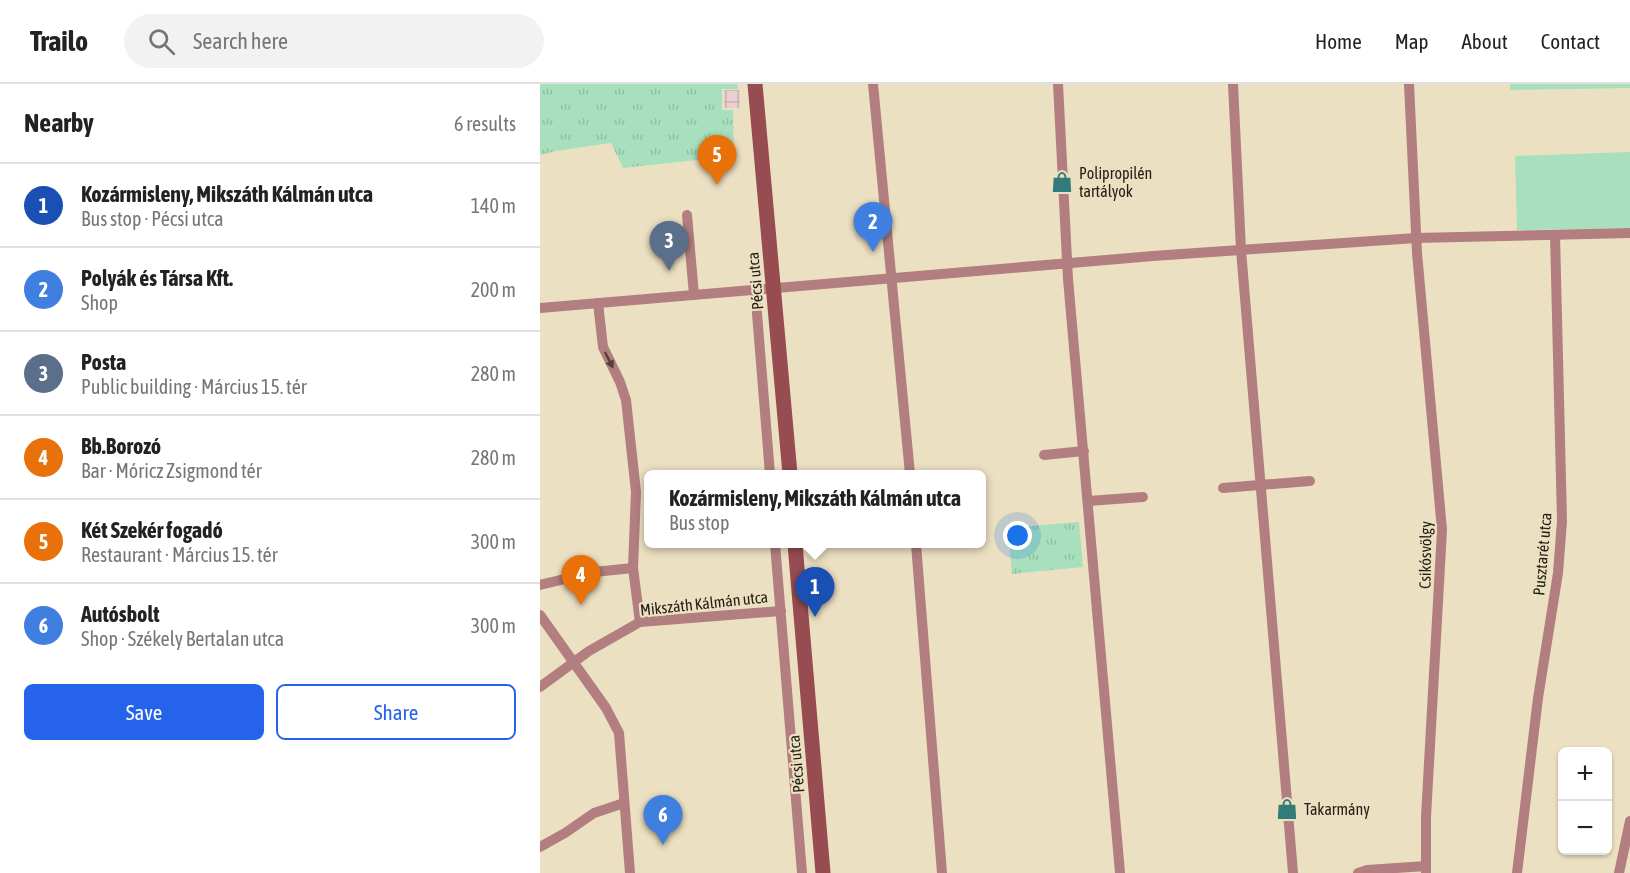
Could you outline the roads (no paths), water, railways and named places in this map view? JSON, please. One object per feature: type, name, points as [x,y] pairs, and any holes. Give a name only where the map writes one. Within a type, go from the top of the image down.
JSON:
[{"type":"main road","name":"Pécsi utca","points":[[755,84],[789,470]]},
{"type":"main road","name":"Pécsi utca","points":[[795,548],[823,873]]},
{"type":"street","points":[[873,84],[910,470]]},
{"type":"street","points":[[1058,84],[1067,263],[1120,873]]},
{"type":"street","points":[[1233,84],[1242,250],[1293,873]]},
{"type":"street","name":"Csikósvölgy","points":[[1409,84],[1416,238],[1442,530],[1426,817],[1426,870]]},
{"type":"street","points":[[687,214],[694,295]]},
{"type":"street","points":[[540,308],[1067,263],[1416,238],[1630,233]]},
{"type":"street","name":"Pusztarét utca","points":[[1518,873],[1538,698],[1558,573],[1562,521],[1555,234]]},
{"type":"street","points":[[755,289],[770,470]]},
{"type":"street","points":[[598,303],[603,347],[620,381],[626,400],[636,492],[633,568],[640,622]]},
{"type":"street","points":[[1044,454],[1084,451]]},
{"type":"street","points":[[1222,488],[1311,481]]},
{"type":"street","points":[[1088,501],[1143,497]]},
{"type":"street","points":[[775,548],[802,873]]},
{"type":"street","points":[[916,548],[942,873]]},
{"type":"street","points":[[540,585],[594,572],[633,568]]},
{"type":"street","name":"Mikszáth Kálmán utca","points":[[540,687],[574,661],[640,622],[781,611]]},
{"type":"street","points":[[540,615],[606,708],[619,733],[630,873]]},
{"type":"street","points":[[540,847],[594,813],[624,803]]},
{"type":"street","points":[[1619,873],[1630,821]]},
{"type":"street","points":[[1358,873],[1366,870],[1426,870]]},
{"type":"place","name":"Polipropilén tartályok","points":[[1062,182]]},
{"type":"place","name":"Két Szekér fogadó","points":[[717,185]]},
{"type":"place","name":"Polyák és Társa Kft.","points":[[873,252]]},
{"type":"place","name":"Posta","points":[[669,271]]},
{"type":"place","name":"Bb.Borozó","points":[[581,605]]},
{"type":"place","name":"Kozármisleny, Mikszáth Kálmán utca","points":[[815,617]]},
{"type":"place","name":"Takarmány","points":[[1287,809]]},
{"type":"place","name":"Autósbolt","points":[[663,845]]}]
